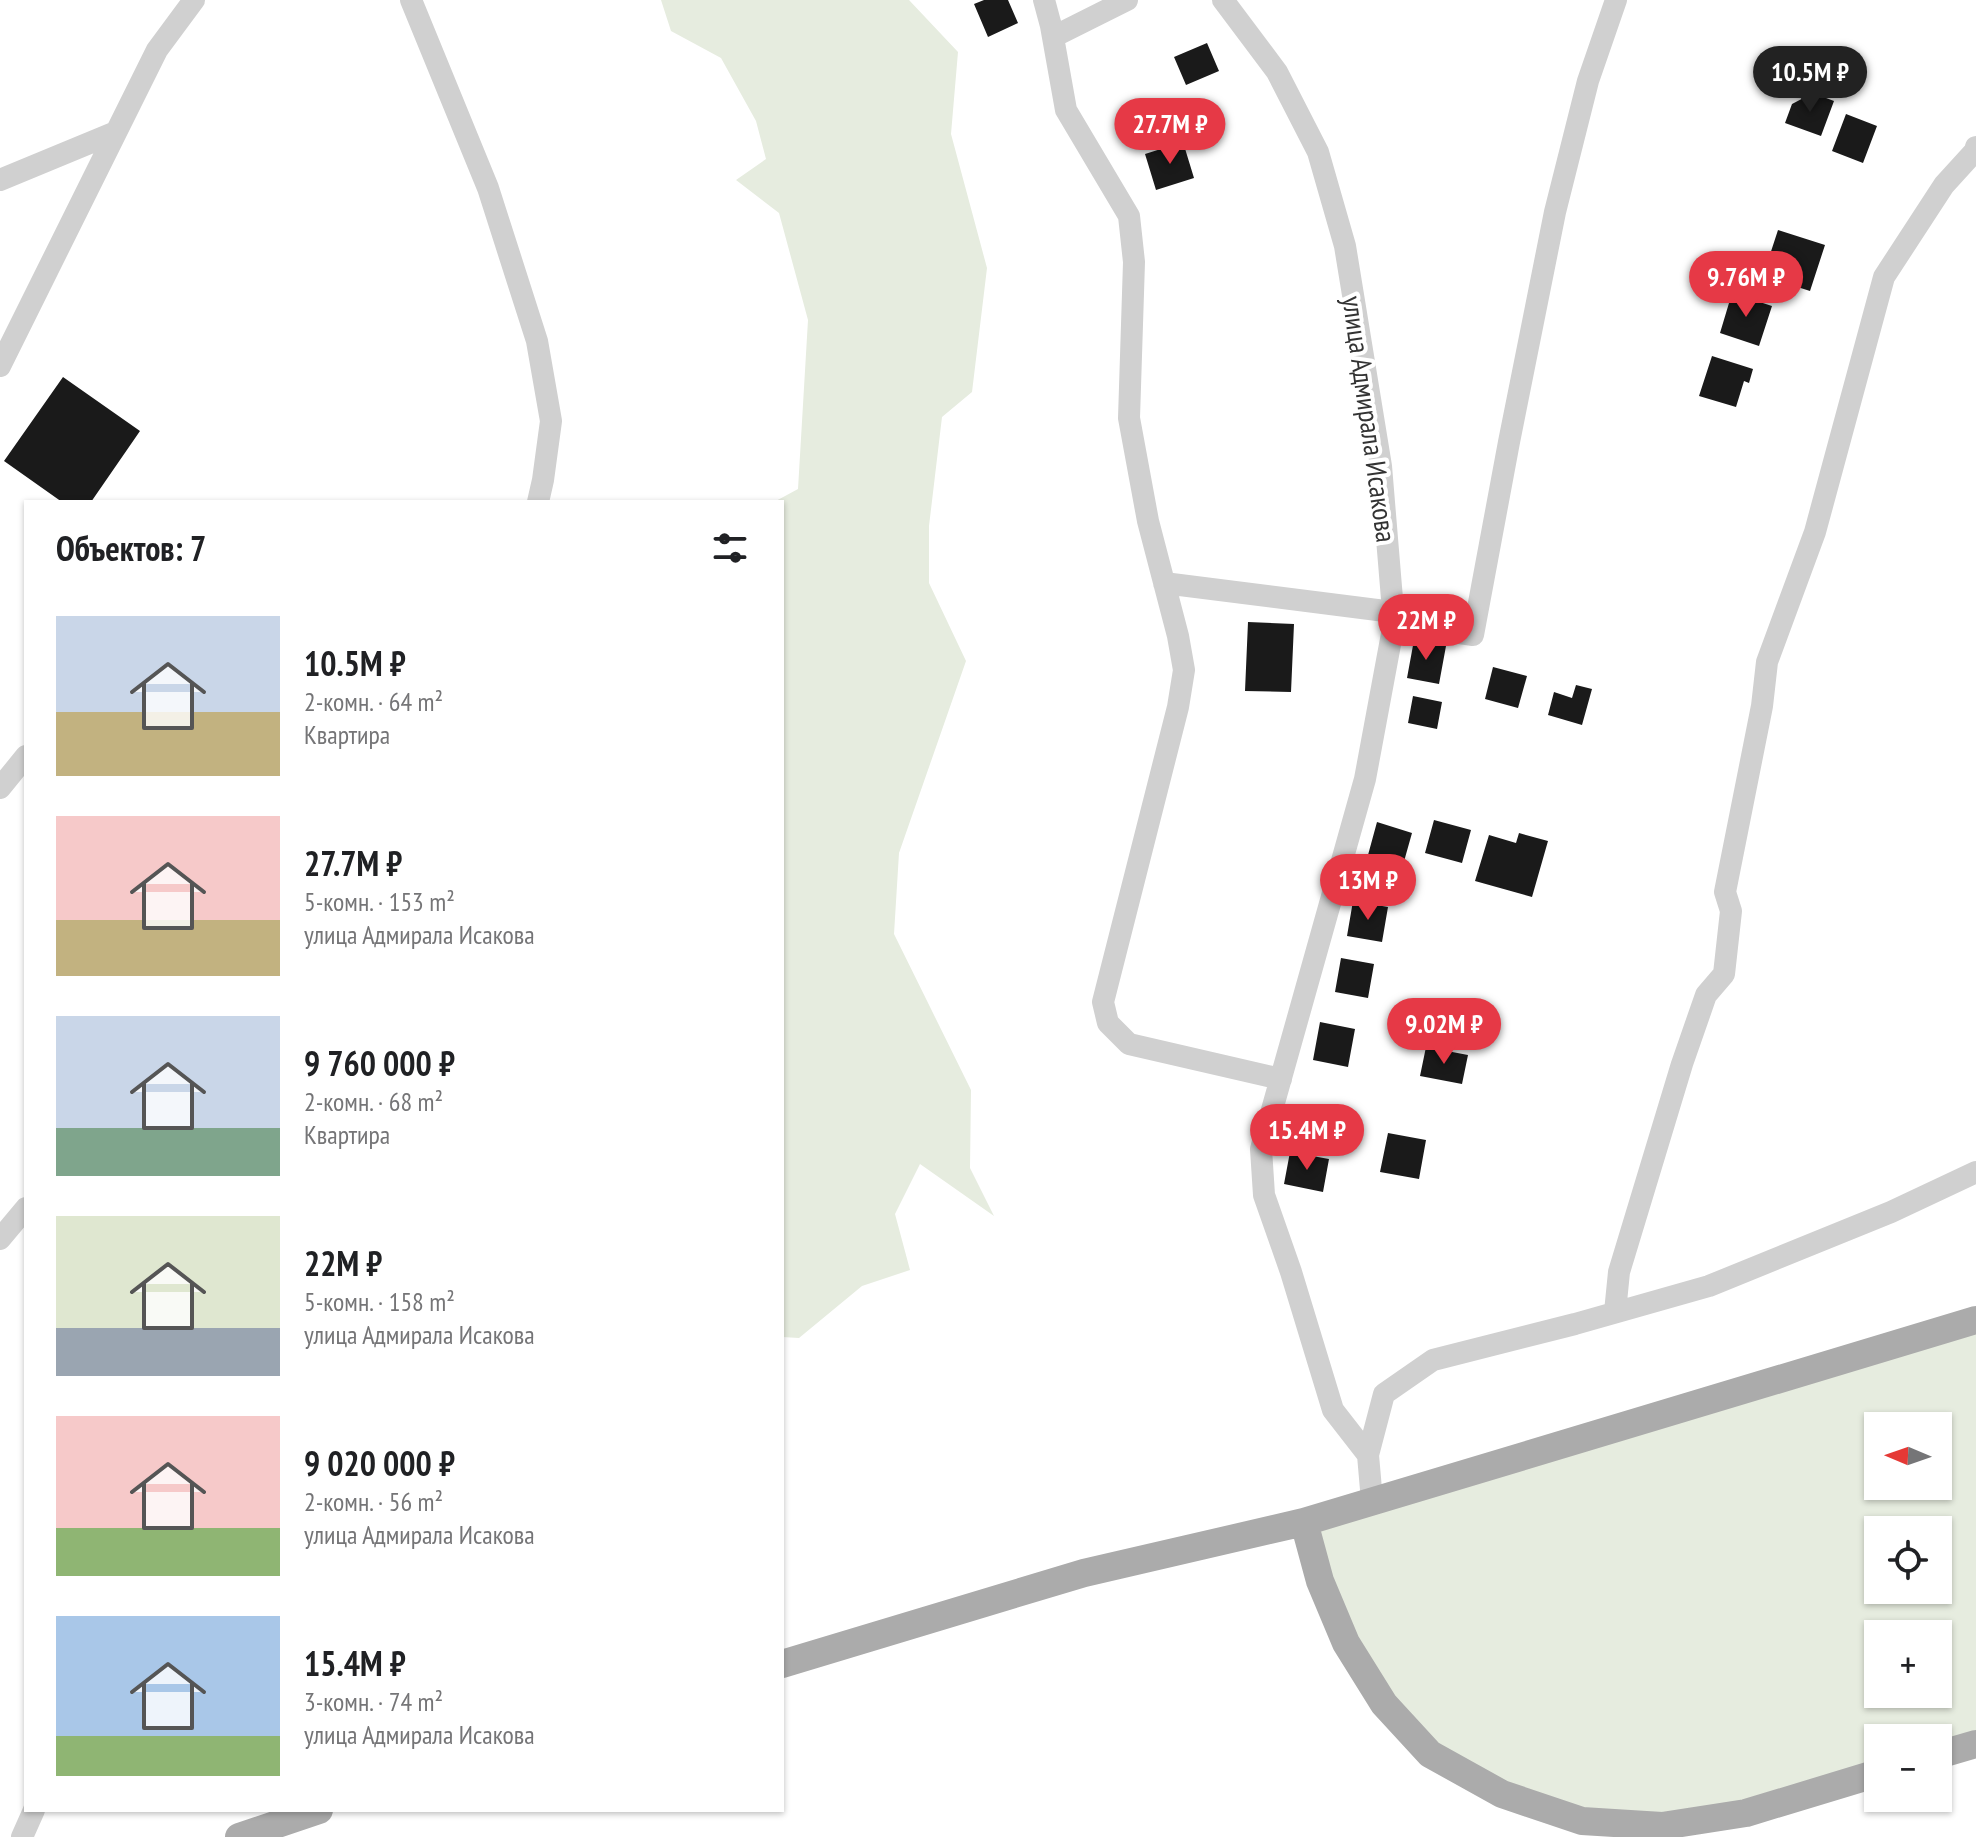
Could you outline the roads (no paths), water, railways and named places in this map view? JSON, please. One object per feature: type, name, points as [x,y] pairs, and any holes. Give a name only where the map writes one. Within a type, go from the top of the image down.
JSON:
[{"type":"main road","points":[[784,1663],[1084,1573],[1304,1522],[1976,1320]]},
{"type":"main road","points":[[1304,1522],[1320,1581],[1346,1643],[1384,1704],[1430,1754],[1502,1794],[1582,1821],[1662,1826],[1746,1813],[1864,1777]]},
{"type":"main road","points":[[1952,1751],[1976,1744]]},
{"type":"main road","points":[[239,1837],[313,1812]]},
{"type":"street","points":[[0,366],[157,50],[194,0]]},
{"type":"street","points":[[411,0],[488,188],[537,341],[551,421],[538,500]]},
{"type":"street","points":[[1044,0],[1066,110],[1129,216],[1134,262],[1129,418],[1148,521],[1184,670],[1178,707],[1103,1002],[1108,1023],[1129,1044],[1281,1079]]},
{"type":"street","points":[[1053,37],[1127,0]]},
{"type":"street","name":"улица Адмирала Исакова","points":[[1223,0],[1277,72],[1318,152],[1345,246],[1381,466],[1394,618],[1365,779],[1261,1149],[1264,1195],[1333,1410],[1368,1455]]},
{"type":"street","points":[[1164,583],[1394,618],[1473,635],[1555,212],[1588,81],[1616,0]]},
{"type":"street","points":[[0,180],[116,132]]},
{"type":"street","points":[[1615,1312],[1619,1272],[1682,1064],[1706,995],[1724,974],[1731,911],[1725,892],[1762,706],[1767,662],[1815,532],[1884,277],[1944,185],[1976,147]]},
{"type":"street","points":[[0,788],[24,758]]},
{"type":"street","points":[[1372,1501],[1368,1455],[1384,1394],[1433,1360],[1709,1286],[1891,1212],[1976,1172]]},
{"type":"street","points":[[0,1239],[24,1210]]},
{"type":"street","points":[[22,1837],[33,1812]]}]
